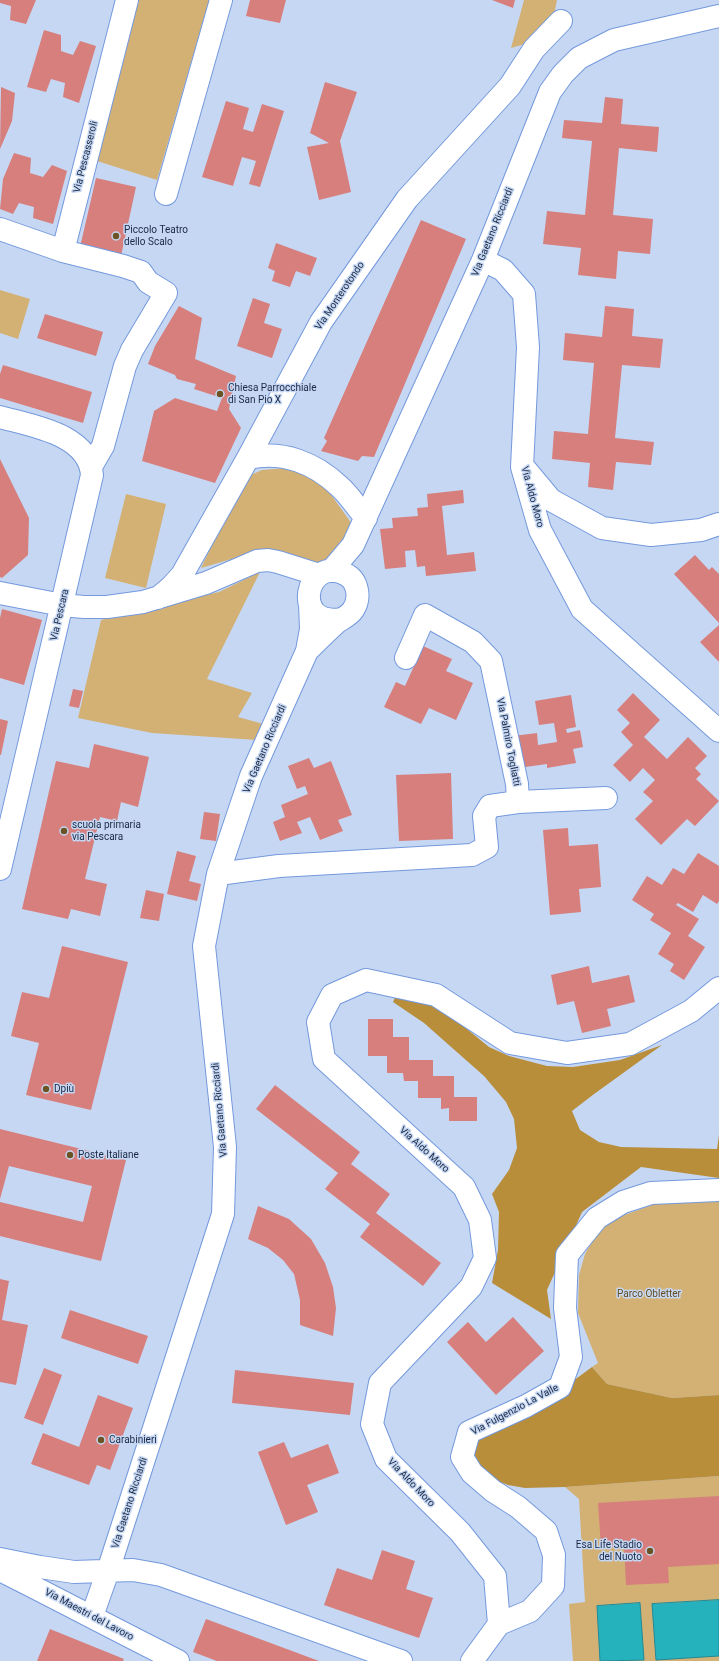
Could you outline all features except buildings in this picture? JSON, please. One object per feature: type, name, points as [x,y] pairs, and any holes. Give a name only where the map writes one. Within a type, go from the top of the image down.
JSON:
[{"type":"street","name":"Via Pescasseroli","points":[[62,251],[127,0]]},
{"type":"street","points":[[166,194],[221,0]]},
{"type":"street","name":"Via Gaetano Ricciardi","points":[[325,573],[353,545],[366,518],[483,260],[550,92],[563,74],[579,58],[614,40],[719,16]]},
{"type":"street","name":"Via Monterotondo","points":[[158,598],[182,575],[248,458],[321,322],[403,206],[510,86],[534,49],[561,21]]},
{"type":"street","points":[[0,229],[62,251],[141,272],[148,282],[166,293],[132,350],[125,366],[103,446],[92,465],[82,450],[70,440],[57,434],[0,417]]},
{"type":"street","name":"Via Aldo Moro","points":[[483,260],[503,270],[524,294],[528,347],[522,466],[540,530],[582,609],[719,731]]},
{"type":"street","points":[[248,458],[263,455],[276,455],[318,469],[341,488],[366,518]]},
{"type":"street","name":"Via Pescara","points":[[0,869],[92,475],[92,465]]},
{"type":"street","points":[[522,466],[552,500],[602,528],[651,535],[701,530],[719,524]]},
{"type":"street","name":"Via Gaetano Ricciardi","points":[[353,545],[356,586]]},
{"type":"street","points":[[0,593],[62,605],[107,607],[143,602],[158,598],[206,583],[257,561],[268,560],[325,573],[339,571],[346,574],[356,586],[358,594],[355,606],[350,613],[341,619],[334,620],[324,618],[314,611],[302,585],[286,565]]},
{"type":"street","points":[[309,603],[308,592],[311,584],[325,573]]},
{"type":"street","name":"Via Gaetano Ricciardi","points":[[92,1616],[108,1571],[223,1214],[225,1148],[204,946],[218,874],[251,776],[307,651],[311,629],[309,603]]},
{"type":"street","name":"Via Palmiro Togliatti","points":[[406,658],[425,615],[473,642],[491,661],[517,784],[518,802]]},
{"type":"street","name":"Via Gaetano Ricciardi","points":[[307,651],[341,619]]},
{"type":"street","points":[[218,874],[279,866],[472,855],[487,847],[484,816],[490,806],[518,802],[606,798]]},
{"type":"street","name":"Via Aldo Moro","points":[[499,1624],[495,1576],[460,1532],[386,1459],[372,1424],[380,1383],[471,1287],[485,1258],[480,1220],[464,1187],[324,1059],[318,1022],[332,995],[366,980],[436,995],[510,1043],[567,1053],[630,1044],[691,1011],[719,988]]},
{"type":"street","name":"Via Fulgenzio La Valle","points":[[499,1624],[530,1611],[553,1586],[554,1555],[546,1531],[518,1507],[493,1492],[472,1473],[462,1457],[469,1432],[526,1406],[560,1387],[571,1357],[565,1308],[567,1255],[597,1218],[623,1202],[652,1193],[719,1190]]},
{"type":"street","points":[[0,1559],[74,1572],[133,1570],[161,1575],[401,1661]]},
{"type":"street","name":"Via Maestri del Lavoro","points":[[0,1570],[178,1661]]},
{"type":"street","points":[[472,1661],[499,1624]]},
{"type":"green space","points":[[137,0],[209,0],[157,180],[97,161]]},
{"type":"green space","points":[[524,0],[557,0],[551,30],[535,41],[511,48]]},
{"type":"green space","points":[[0,290],[30,299],[18,339],[0,333]]},
{"type":"green space","points":[[286,468],[322,482],[352,524],[339,548],[331,557],[318,566],[259,551],[201,568],[244,478],[262,470]]},
{"type":"green space","points":[[126,494],[166,504],[146,588],[105,578]]},
{"type":"green space","points":[[260,572],[207,679],[252,693],[238,717],[267,725],[257,740],[152,733],[78,718],[101,620],[219,592]]},
{"type":"green space","name":"Parco Obletter","points":[[719,1197],[719,1395],[672,1398],[607,1384],[592,1367],[598,1363],[578,1313],[579,1275],[585,1254],[602,1223],[655,1204]]},
{"type":"green space","name":"Esa Life Stadio del Nuoto","points":[[719,1476],[719,1661],[573,1661],[569,1604],[585,1602],[579,1499],[565,1487]]},
{"type":"shaded area","points":[[396,995],[429,1001],[489,1047],[509,1056],[547,1066],[573,1067],[620,1060],[662,1045],[572,1111],[580,1130],[599,1142],[621,1147],[717,1149],[719,1135],[719,1178],[641,1167],[582,1212],[547,1290],[551,1319],[492,1283],[498,1250],[499,1212],[492,1194],[509,1170],[517,1148],[514,1119],[506,1102],[484,1076],[424,1023],[393,1002]]},
{"type":"shaded area","points":[[592,1367],[607,1384],[672,1398],[719,1395],[719,1476],[565,1487],[525,1488],[508,1485],[488,1477],[473,1460],[477,1442],[497,1423],[539,1406]]},
{"type":"shaded area","points":[[719,1600],[719,1656],[656,1660],[652,1604]]},
{"type":"shaded area","points":[[640,1603],[644,1660],[600,1661],[597,1606]]},
{"type":"place","name":"Piccolo Teatro dello Scalo","points":[[116,236]]},
{"type":"place","name":"Chiesa Parrocchiale di San Pio X","points":[[220,394]]},
{"type":"place","name":"scuola primaria via Pescara","points":[[64,831]]},
{"type":"place","name":"Dpiù","points":[[46,1089]]},
{"type":"place","name":"Poste Italiane","points":[[70,1155]]},
{"type":"place","name":"Carabinieri","points":[[101,1440]]},
{"type":"place","name":"Esa Life Stadio del Nuoto","points":[[650,1551]]}]
